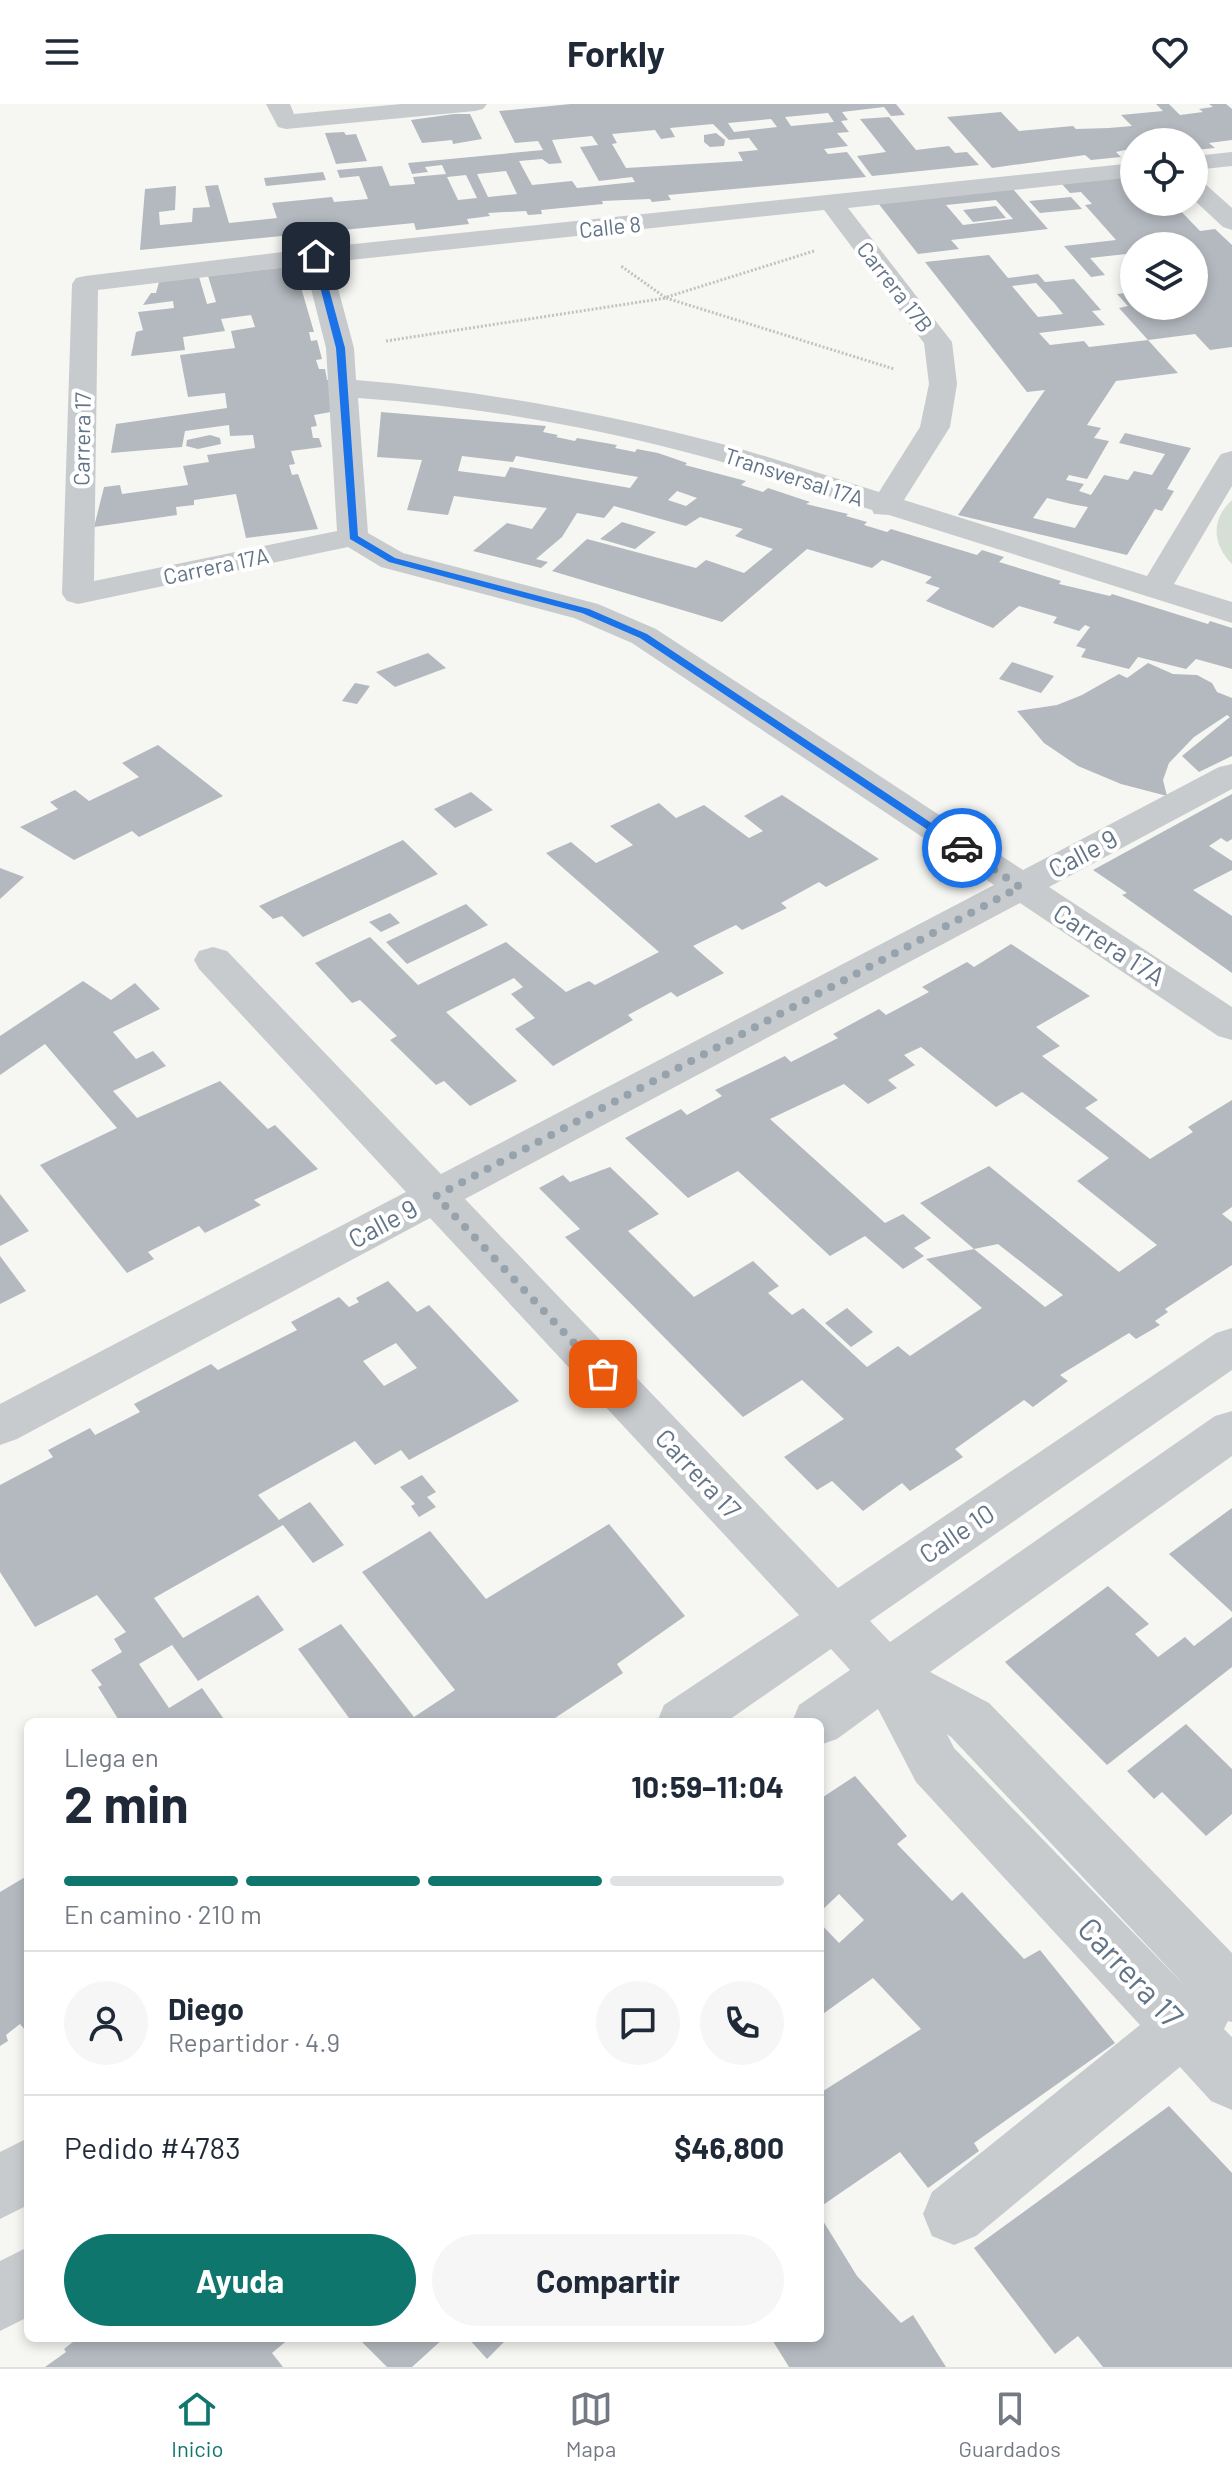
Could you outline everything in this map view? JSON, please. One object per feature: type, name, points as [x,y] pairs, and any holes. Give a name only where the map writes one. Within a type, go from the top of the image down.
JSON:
[{"type":"street","points":[[282,113],[475,104]]},
{"type":"street","points":[[1208,162],[1232,159]]},
{"type":"street","name":"Calle 8","points":[[85,284],[316,256],[1120,172]]},
{"type":"street","points":[[1208,200],[1232,222]]},
{"type":"street","name":"Carrera 17B","points":[[831,203],[938,342],[943,384],[935,427],[885,507]]},
{"type":"street","points":[[316,256],[340,348],[353,537]]},
{"type":"street","name":"Carrera 17","points":[[78,594],[85,284]]},
{"type":"street","name":"Transversal 17A","points":[[345,388],[438,395],[559,416],[715,451],[885,507],[1232,613]]},
{"type":"street","points":[[1156,588],[1232,460]]},
{"type":"street","name":"Carrera 17A","points":[[78,594],[353,537],[392,560],[586,611],[644,636],[1232,1026]]},
{"type":"street","name":"Calle 9","points":[[0,1426],[1232,775]]},
{"type":"street","name":"Carrera 17","points":[[213,960],[887,1674],[935,1765],[1232,2080]]},
{"type":"street","name":"Calle 10","points":[[689,1718],[1232,1346]]},
{"type":"street","points":[[824,1718],[1232,1430]]},
{"type":"street","name":"Carrera 17","points":[[887,1674],[970,1720],[1230,1992]]},
{"type":"street","points":[[954,2214],[1230,1992]]},
{"type":"street","points":[[0,2188],[24,2172]]},
{"type":"street","points":[[0,2299],[24,2282]]},
{"type":"path","points":[[571,231],[666,298],[943,384]]},
{"type":"path","points":[[340,348],[666,298],[857,238]]},
{"type":"shaded area","points":[[1232,500],[1232,564],[1218,540],[1217,523]]},
{"type":"building","points":[[571,104],[896,104],[905,115],[891,116],[884,107],[842,112],[848,120],[841,121],[849,132],[837,133],[848,146],[824,149],[828,154],[847,152],[866,177],[668,195],[671,200],[652,202],[650,199],[602,201],[603,204],[541,210],[542,214],[528,215],[526,211],[488,213],[490,216],[467,219],[469,224],[416,230],[414,223],[140,250],[145,189],[176,186],[175,210],[159,212],[160,225],[192,222],[193,208],[210,207],[205,186],[218,185],[229,223],[277,218],[272,203],[332,197],[334,202],[368,199],[359,176],[340,178],[337,170],[382,166],[390,186],[415,184],[413,177],[446,174],[442,165],[425,167],[428,172],[412,174],[408,163],[543,150],[538,141],[515,143],[499,111]],"holes":[[[828,113],[834,122],[791,126],[785,117]],[[771,119],[777,127],[734,132],[728,123]],[[713,124],[729,140],[749,138],[758,150],[738,152],[743,161],[626,168],[612,144],[617,143],[612,134],[655,130],[661,139],[675,137],[670,128]],[[592,136],[598,145],[580,147],[599,181],[632,177],[635,182],[577,188],[572,181],[532,185],[519,161],[542,159],[549,164],[562,163],[552,140]],[[506,171],[517,194],[488,197],[477,174]],[[466,175],[477,198],[458,200],[447,177]]]},
{"type":"building","points":[[1156,104],[1169,104],[1180,115],[1203,112],[1199,109],[1213,107],[1209,104],[1226,104],[1232,109],[1232,140],[1209,143],[1215,148],[1208,149],[1208,128],[1120,128],[1120,151],[1116,152],[1120,157],[1091,160],[1085,155],[992,168],[947,117],[1001,112],[1019,131],[1073,126],[1076,129],[1132,126],[1121,115],[1163,111]]},
{"type":"building","points":[[470,114],[482,139],[453,144],[452,140],[422,143],[411,120]]},
{"type":"building","points":[[889,117],[916,150],[949,146],[955,153],[967,152],[979,165],[872,176],[857,156],[886,152],[860,119]]},
{"type":"building","points":[[344,132],[346,135],[356,134],[367,161],[336,164],[325,133]]},
{"type":"building","points":[[716,133],[725,140],[724,146],[710,147],[704,142],[704,135]]},
{"type":"building","points":[[323,172],[326,180],[266,186],[264,178]]},
{"type":"building","points":[[1120,177],[1120,216],[1186,216],[1200,231],[1215,229],[1232,245],[1232,347],[1210,350],[1195,334],[1148,340],[1130,320],[1208,320],[1208,232],[1120,232],[1120,255],[1090,258],[1105,275],[1091,277],[1064,246],[1116,240],[1085,205],[1092,204],[1081,192],[1070,193],[1061,183]]},
{"type":"building","points":[[1012,188],[1048,229],[951,240],[959,249],[918,254],[878,203]],"holes":[[[996,200],[1013,219],[963,225],[946,205]]]},
{"type":"building","points":[[1071,197],[1082,209],[1040,213],[1029,201]]},
{"type":"building","points":[[996,206],[1006,218],[973,222],[963,210]]},
{"type":"building","points":[[989,255],[1008,278],[1038,274],[1045,282],[1074,279],[1101,310],[1092,311],[1105,325],[1039,333],[1050,345],[1084,341],[1089,347],[1148,340],[1178,373],[1116,381],[1087,425],[1101,428],[1094,438],[1109,441],[1087,479],[1069,475],[1066,480],[1084,484],[1079,491],[1091,495],[1104,475],[1128,480],[1134,471],[1152,475],[1165,454],[1119,443],[1125,433],[1191,448],[1167,489],[1174,491],[1162,511],[1155,509],[1127,555],[958,515],[1045,390],[1027,392],[925,262]],"holes":[[[1036,283],[1055,304],[1063,314],[1038,317],[1012,286]],[[1047,498],[1071,504],[1088,507],[1075,528],[1033,518]]]},
{"type":"building","points":[[296,266],[298,276],[293,277],[295,285],[300,284],[314,332],[309,332],[311,341],[317,340],[322,359],[316,360],[319,369],[325,369],[327,380],[333,379],[331,412],[314,415],[317,426],[311,427],[313,438],[319,438],[322,447],[291,451],[295,464],[289,465],[292,475],[298,474],[318,529],[246,538],[236,494],[194,500],[194,505],[176,507],[177,515],[94,527],[104,487],[120,485],[122,494],[188,485],[183,466],[209,462],[207,455],[255,448],[253,435],[230,436],[229,425],[185,431],[182,447],[111,453],[116,424],[227,408],[225,393],[188,397],[180,355],[235,348],[231,331],[255,327],[251,315],[221,319],[225,331],[183,337],[185,350],[131,356],[136,332],[143,330],[138,312],[174,308],[173,301],[143,305],[151,293],[156,293],[159,282],[199,277],[207,304],[216,302],[208,276]]},
{"type":"building","points":[[381,412],[546,426],[543,432],[558,435],[556,437],[617,445],[615,448],[635,452],[637,449],[658,453],[687,463],[685,465],[746,481],[741,485],[763,492],[768,488],[810,502],[806,504],[848,514],[846,516],[867,522],[864,525],[887,532],[891,529],[977,555],[982,550],[1004,557],[999,562],[1061,581],[1059,584],[1112,594],[1208,624],[1210,621],[1232,628],[1232,669],[1196,659],[1186,669],[1138,657],[1129,669],[1081,657],[1086,649],[1076,646],[1090,627],[1085,625],[1079,631],[1053,623],[1057,617],[1019,606],[993,628],[926,601],[940,588],[925,583],[932,577],[882,560],[872,568],[807,549],[722,622],[552,571],[587,539],[696,568],[706,560],[744,573],[773,549],[735,536],[743,529],[700,517],[686,526],[614,506],[604,518],[577,513],[562,537],[536,559],[548,562],[541,568],[473,551],[507,523],[532,529],[547,508],[454,496],[448,515],[407,510],[422,460],[377,457]],"holes":[[[462,456],[513,462],[516,456],[638,477],[630,488],[510,467],[505,477],[458,471]],[[677,491],[697,498],[686,506],[668,500]]]},
{"type":"building","points":[[210,435],[220,438],[221,444],[198,449],[186,446],[187,440]]},
{"type":"building","points":[[622,522],[656,532],[635,549],[600,539]]},
{"type":"building","points":[[428,653],[446,668],[395,687],[376,672]]},
{"type":"building","points":[[1012,662],[1054,676],[1041,693],[999,679]]},
{"type":"building","points":[[1148,663],[1173,674],[1197,675],[1212,683],[1217,692],[1232,698],[1232,756],[1199,772],[1182,756],[1230,717],[1227,715],[1194,737],[1169,763],[1163,780],[1167,796],[1121,784],[1078,766],[1044,743],[1017,711],[1057,705],[1119,674],[1127,678]]},
{"type":"building","points":[[355,683],[370,686],[357,704],[342,701]]},
{"type":"building","points":[[158,745],[223,796],[139,837],[132,831],[74,860],[20,827],[58,809],[50,802],[75,790],[89,801],[139,777],[122,763]]},
{"type":"building","points":[[471,792],[493,810],[455,828],[434,809]]},
{"type":"building","points":[[1232,794],[1232,839],[1227,842],[1221,838],[1209,846],[1232,861],[1232,870],[1193,890],[1232,916],[1232,973],[1122,895],[1127,893],[1093,870]]},
{"type":"building","points":[[782,795],[879,859],[826,887],[819,882],[781,903],[787,908],[742,930],[736,925],[693,946],[724,973],[677,997],[671,992],[628,1015],[633,1020],[553,1066],[515,1029],[535,1018],[511,994],[523,987],[514,978],[446,1012],[517,1081],[470,1106],[444,1081],[436,1085],[390,1040],[397,1036],[360,1000],[352,1003],[315,963],[370,937],[418,985],[506,942],[566,992],[589,981],[595,985],[659,952],[546,853],[571,842],[596,863],[633,845],[610,826],[659,803],[676,818],[704,805],[749,838],[763,831],[744,816]]},
{"type":"building","points":[[403,840],[438,874],[303,937],[282,916],[273,919],[259,906]]},
{"type":"building","points":[[0,868],[24,877],[0,899]]},
{"type":"building","points":[[466,904],[488,925],[407,964],[386,942]]},
{"type":"building","points":[[390,913],[400,923],[381,932],[369,922]]},
{"type":"building","points":[[1011,944],[1090,996],[1036,1027],[1060,1046],[1042,1056],[1098,1100],[1085,1108],[1150,1159],[1193,1132],[1188,1127],[1232,1100],[1232,1207],[1222,1214],[1232,1222],[1232,1265],[1165,1309],[1168,1312],[1155,1321],[1160,1325],[1136,1339],[1129,1333],[1060,1375],[1068,1381],[1033,1407],[1024,1400],[955,1449],[963,1457],[910,1491],[902,1483],[863,1511],[832,1481],[817,1490],[784,1457],[844,1419],[802,1380],[743,1417],[565,1237],[580,1229],[539,1188],[563,1175],[570,1182],[610,1167],[659,1214],[628,1231],[694,1297],[753,1261],[779,1286],[768,1293],[792,1315],[803,1308],[867,1367],[898,1346],[910,1356],[982,1308],[926,1259],[974,1249],[920,1203],[989,1166],[1119,1272],[1157,1245],[1077,1181],[1109,1158],[1022,1092],[996,1107],[921,1047],[904,1055],[915,1065],[888,1080],[897,1088],[868,1104],[844,1084],[770,1119],[885,1223],[903,1214],[931,1238],[914,1248],[924,1256],[903,1269],[865,1236],[830,1256],[738,1171],[688,1198],[625,1138],[681,1109],[687,1115],[722,1096],[715,1090],[785,1056],[791,1062],[838,1038],[833,1034],[879,1009],[886,1015],[929,992],[922,987],[967,962],[974,967]],"holes":[[[998,1244],[1063,1295],[1045,1307],[974,1249]]]},
{"type":"building","points":[[83,981],[111,1000],[135,983],[160,1009],[113,1032],[136,1059],[153,1051],[166,1066],[113,1091],[137,1118],[220,1081],[268,1129],[275,1125],[318,1169],[254,1200],[261,1205],[205,1233],[199,1226],[148,1252],[154,1259],[127,1273],[40,1165],[117,1128],[45,1044],[0,1075],[0,1036]]},
{"type":"building","points":[[0,1194],[29,1231],[0,1246]]},
{"type":"building","points":[[0,1256],[26,1291],[0,1304]]},
{"type":"building","points":[[388,1281],[417,1312],[429,1305],[519,1401],[409,1460],[401,1450],[375,1465],[355,1441],[258,1495],[279,1520],[310,1502],[344,1545],[313,1563],[283,1525],[154,1598],[183,1638],[258,1595],[284,1630],[198,1681],[172,1645],[139,1664],[169,1708],[202,1688],[223,1718],[117,1718],[91,1670],[122,1652],[114,1639],[126,1632],[97,1595],[35,1627],[0,1572],[0,1485],[53,1457],[48,1450],[90,1428],[95,1435],[140,1412],[134,1404],[211,1364],[218,1370],[297,1330],[291,1322],[339,1297],[349,1307],[359,1302],[356,1298]],"holes":[[[396,1343],[417,1368],[384,1386],[363,1361]]]},
{"type":"building","points":[[847,1308],[873,1332],[851,1347],[825,1323]]},
{"type":"building","points":[[422,1475],[436,1492],[427,1497],[436,1507],[419,1517],[411,1506],[415,1504],[400,1487]]},
{"type":"building","points":[[1232,1508],[1232,1612],[1169,1554]]},
{"type":"building","points":[[609,1524],[685,1616],[617,1664],[623,1673],[555,1718],[349,1718],[298,1649],[341,1624],[414,1717],[455,1690],[362,1572],[430,1531],[486,1599]]},
{"type":"building","points":[[1108,1586],[1149,1624],[1135,1634],[1158,1657],[1185,1637],[1194,1646],[1232,1617],[1232,1667],[1107,1765],[1005,1662]]},
{"type":"building","points":[[1186,1724],[1232,1769],[1232,1814],[1206,1836],[1162,1792],[1154,1799],[1127,1771]]},
{"type":"building","points":[[855,1776],[907,1836],[897,1844],[952,1901],[962,1892],[1024,1959],[1040,1950],[1115,2043],[974,2143],[979,2151],[928,2188],[900,2152],[824,2204],[824,2090],[921,2029],[873,1978],[824,2013],[824,1927],[839,1943],[864,1920],[839,1894],[824,1908],[824,1796]]},
{"type":"building","points":[[24,1878],[24,2029],[20,2024],[6,2035],[8,2041],[0,2046],[0,1892]]},
{"type":"building","points":[[1169,2106],[1232,2173],[1232,2367],[1103,2367],[1078,2336],[1055,2354],[974,2248]]},
{"type":"building","points":[[824,2222],[857,2276],[901,2323],[913,2315],[946,2367],[789,2367],[773,2342],[824,2342]]},
{"type":"building","points":[[73,2342],[285,2342],[272,2353],[283,2367],[45,2367],[66,2352],[64,2349]]},
{"type":"building","points":[[362,2342],[440,2342],[412,2367],[387,2367]]},
{"type":"building","points":[[472,2342],[504,2342],[487,2359]]},
{"type":"way so far","points":[[603,1374],[436,1196],[1020,887],[962,848]]},
{"type":"route","points":[[316,256],[340,348],[353,537],[392,560],[586,611],[644,636],[962,848]]}]
